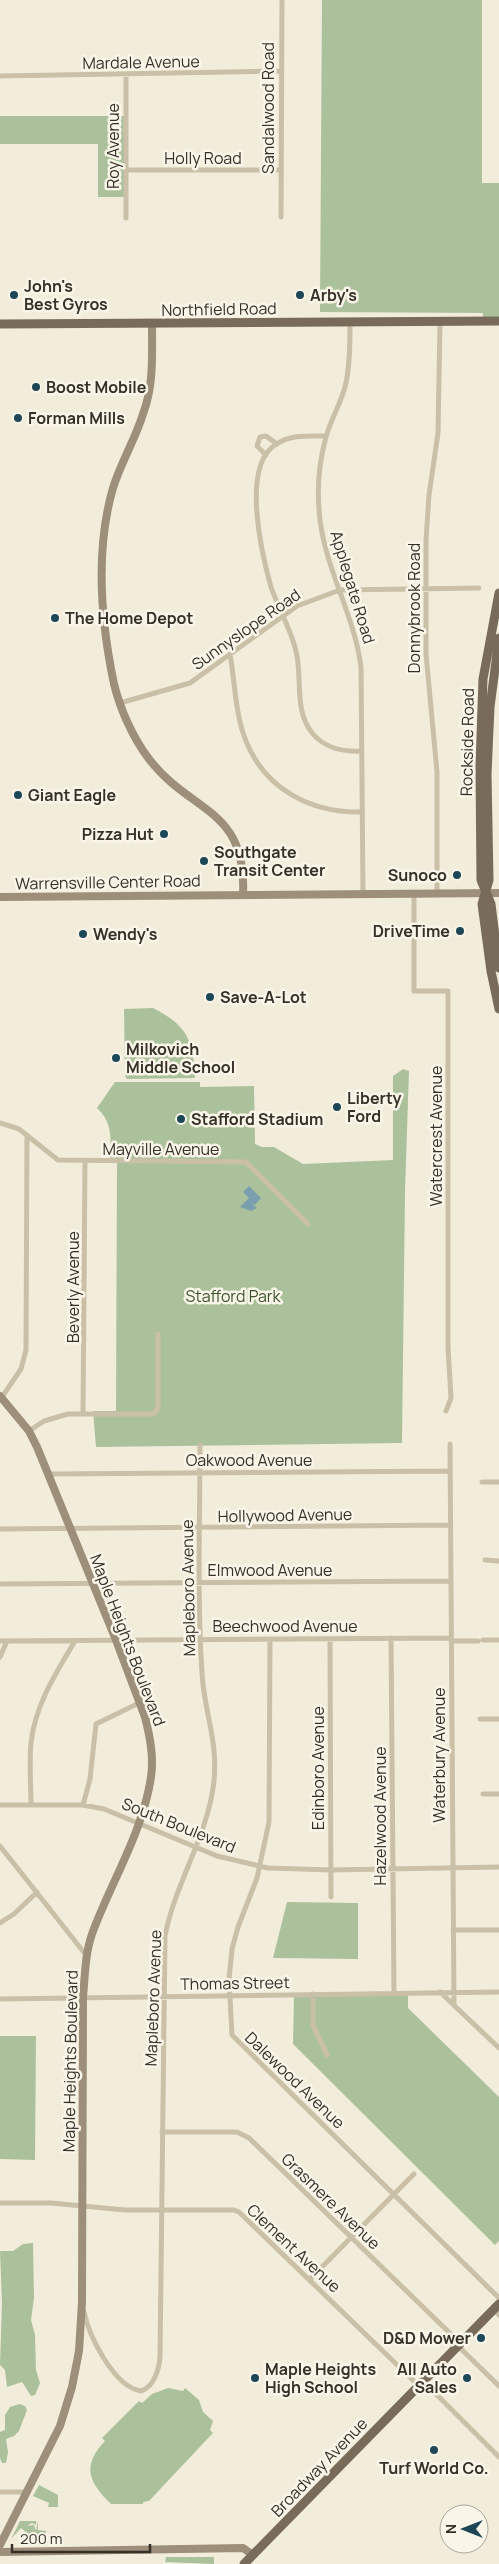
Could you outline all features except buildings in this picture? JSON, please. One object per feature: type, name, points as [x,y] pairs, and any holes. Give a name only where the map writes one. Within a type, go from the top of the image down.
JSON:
[{"type":"main road","name":"Northfield Road","points":[[0,324],[499,321]]},
{"type":"main road","name":"Rockside Road","points":[[499,594],[496,636],[483,679],[480,724],[481,880],[491,904],[499,968]]},
{"type":"main road","name":"Rockside Road","points":[[486,893],[482,904],[484,932],[499,1009]]},
{"type":"main road","name":"Broadway Avenue","points":[[244,2564],[459,2344],[497,2310]]},
{"type":"street","name":"Sandalwood Road","points":[[281,217],[282,0]]},
{"type":"street","name":"Mardale Avenue","points":[[0,76],[282,71]]},
{"type":"street","name":"Roy Avenue","points":[[126,75],[126,218]]},
{"type":"street","name":"Holly Road","points":[[126,170],[280,170]]},
{"type":"street","name":"Applegate Road","points":[[350,322],[350,355],[346,383],[326,436],[319,482],[319,509],[329,562],[359,648],[363,893]]},
{"type":"street","name":"Donnybrook Road","points":[[437,893],[437,772],[427,679],[427,589],[428,514],[438,433],[440,322]]},
{"type":"street","points":[[152,324],[152,366],[144,413],[113,488],[104,545],[104,616],[114,685],[120,703],[149,760],[180,789],[212,812],[232,836],[242,866],[243,895]]},
{"type":"street","points":[[266,455],[257,446],[260,437],[266,436],[276,444]]},
{"type":"street","points":[[326,436],[298,436],[276,444],[266,455],[260,468],[257,482],[258,536],[271,586],[296,648],[300,675],[300,706],[308,728],[326,745],[347,751],[361,751]]},
{"type":"street","name":"Sunnyslope Road","points":[[120,703],[190,683],[310,599],[340,590],[479,588]]},
{"type":"street","points":[[230,654],[246,740],[266,774],[286,792],[314,806],[341,812],[361,812]]},
{"type":"street","name":"Watercrest Avenue","points":[[414,893],[414,991],[448,991],[448,1347],[451,1398],[446,1411]]},
{"type":"street","name":"Warrensville Center Road","points":[[0,897],[499,893]]},
{"type":"street","name":"Mayville Avenue","points":[[0,1123],[12,1125],[54,1158],[85,1161],[246,1162],[308,1224]]},
{"type":"street","points":[[1,1397],[21,1369],[26,1350],[27,1135]]},
{"type":"street","name":"Beverly Avenue","points":[[83,1413],[85,1388],[85,1161]]},
{"type":"street","points":[[29,1431],[58,1416],[83,1413],[154,1414],[157,1411],[158,1334]]},
{"type":"street","name":"Maple Heights Boulevard","points":[[0,2545],[52,2445],[68,2404],[79,2351],[82,2302],[83,1997],[86,1954],[92,1934],[139,1822],[152,1777],[150,1738],[116,1640],[29,1431],[1,1397]]},
{"type":"street","name":"Waterbury Avenue","points":[[450,1444],[454,2004]]},
{"type":"street","name":"Mapleboro Avenue","points":[[82,2302],[87,2325],[98,2349],[115,2372],[128,2385],[138,2391],[145,2390],[153,2380],[160,2360],[163,1953],[168,1920],[212,1796],[215,1762],[215,1748],[202,1675],[200,1446]]},
{"type":"street","name":"Oakwood Avenue","points":[[48,1474],[450,1471]]},
{"type":"street","points":[[482,1482],[499,1482]]},
{"type":"street","name":"Hollywood Avenue","points":[[0,1529],[450,1525]]},
{"type":"street","points":[[486,1560],[499,1560]]},
{"type":"street","name":"Elmwood Avenue","points":[[0,1584],[450,1581]]},
{"type":"street","name":"Beechwood Avenue","points":[[0,1641],[330,1638],[499,1640]]},
{"type":"street","name":"Edinboro Avenue","points":[[330,1638],[331,1897]]},
{"type":"street","name":"Hazelwood Avenue","points":[[391,1638],[394,1993]]},
{"type":"street","name":"Dalewood Avenue","points":[[270,1640],[269,1822],[260,1867],[235,1937],[230,1966],[229,2026],[236,2041],[499,2298]]},
{"type":"street","points":[[0,1657],[7,1641]]},
{"type":"street","points":[[31,1805],[31,1743],[38,1712],[51,1682],[75,1641]]},
{"type":"street","points":[[83,1805],[90,1779],[96,1724],[139,1703]]},
{"type":"street","points":[[480,1719],[499,1719]]},
{"type":"street","points":[[483,1794],[499,1794]]},
{"type":"street","name":"South Boulevard","points":[[0,1805],[83,1805],[104,1809],[217,1856],[260,1867],[331,1870],[499,1867]]},
{"type":"street","points":[[0,1846],[86,1954]]},
{"type":"street","points":[[0,1923],[14,1914],[37,1892]]},
{"type":"street","points":[[453,1930],[499,1930]]},
{"type":"street","points":[[440,1992],[499,2048]]},
{"type":"street","name":"Thomas Street","points":[[0,1999],[499,1992]]},
{"type":"street","points":[[313,1994],[315,2031],[325,2047],[327,2055]]},
{"type":"street","name":"Grasmere Avenue","points":[[162,2132],[237,2132],[244,2134],[459,2344],[499,2386]]},
{"type":"street","points":[[310,2279],[414,2174]]},
{"type":"street","name":"Clement Avenue","points":[[0,2203],[51,2203],[106,2210],[234,2210],[239,2212],[499,2457]]},
{"type":"street","points":[[0,2492],[28,2492]]},
{"type":"street","points":[[0,2552],[243,2548],[253,2555]]},
{"type":"green space","points":[[322,0],[482,0],[482,183],[499,183],[499,321],[483,321],[483,313],[320,312]]},
{"type":"green space","points":[[0,116],[126,116],[126,197],[98,197],[98,144],[0,144]]},
{"type":"green space","points":[[153,1008],[174,1021],[186,1035],[193,1054],[195,1078],[127,1079],[125,1076],[124,1009]]},
{"type":"green space","name":"Stafford Park","points":[[403,1069],[409,1071],[405,1191],[402,1443],[96,1447],[93,1411],[116,1411],[117,1160],[110,1159],[110,1132],[106,1119],[97,1108],[115,1082],[200,1082],[200,1087],[254,1086],[255,1144],[262,1147],[274,1147],[303,1164],[393,1160],[393,1076]]},
{"type":"green space","points":[[287,1902],[358,1903],[358,1959],[273,1958]]},
{"type":"green space","points":[[408,1993],[408,2008],[499,2097],[499,2241],[495,2245],[293,2044],[294,1995]]},
{"type":"green space","points":[[0,2036],[36,2036],[35,2160],[0,2159]]},
{"type":"green space","points":[[33,2243],[34,2298],[31,2320],[35,2335],[36,2370],[40,2383],[35,2395],[31,2396],[22,2382],[7,2387],[5,2370],[0,2365],[2,2303],[0,2251],[13,2251],[23,2244]]},
{"type":"green space","points":[[168,2388],[183,2391],[185,2388],[199,2400],[203,2412],[213,2421],[210,2430],[213,2433],[149,2501],[143,2502],[143,2504],[111,2504],[97,2489],[91,2474],[93,2458],[105,2441],[102,2438],[139,2401],[142,2403],[152,2394]]},
{"type":"green space","points":[[20,2404],[25,2406],[27,2410],[19,2431],[14,2436],[6,2439],[8,2452],[6,2463],[2,2463],[0,2458],[0,2432],[5,2430],[5,2415],[10,2407]]},
{"type":"green space","points":[[39,2485],[58,2495],[58,2507],[48,2507],[49,2503],[33,2496]]},
{"type":"green space","points":[[20,2521],[36,2521],[36,2525],[32,2523],[27,2526],[34,2525],[36,2531],[38,2521],[38,2530],[46,2531],[46,2533],[31,2538],[29,2533],[27,2541],[28,2534],[21,2528],[11,2539]]},
{"type":"green space","points":[[166,2557],[214,2557],[214,2564],[165,2562]]},
{"type":"water","points":[[249,1186],[261,1198],[255,1205],[251,1203],[257,1208],[251,1211],[240,1207],[249,1198],[243,1192]]},
{"type":"place","name":"John's Best Gyros","points":[[14,295]]},
{"type":"place","name":"Arby's","points":[[300,295]]},
{"type":"place","name":"Boost Mobile","points":[[36,387]]},
{"type":"place","name":"Forman Mills","points":[[18,418]]},
{"type":"place","name":"The Home Depot","points":[[55,618]]},
{"type":"place","name":"Giant Eagle","points":[[18,795]]},
{"type":"place","name":"Pizza Hut","points":[[164,834]]},
{"type":"place","name":"Southgate Transit Center","points":[[204,861]]},
{"type":"place","name":"Sunoco","points":[[457,875]]},
{"type":"place","name":"DriveTime","points":[[460,931]]},
{"type":"place","name":"Wendy's","points":[[83,934]]},
{"type":"place","name":"Save-A-Lot","points":[[210,997]]},
{"type":"place","name":"Milkovich Middle School","points":[[116,1058]]},
{"type":"place","name":"Liberty Ford","points":[[337,1107]]},
{"type":"place","name":"Stafford Stadium","points":[[181,1119]]},
{"type":"place","name":"D&D Mower","points":[[481,2338]]},
{"type":"place","name":"Maple Heights High School","points":[[255,2378]]},
{"type":"place","name":"All Auto Sales","points":[[467,2378]]},
{"type":"place","name":"Turf World Co.","points":[[434,2450]]}]
